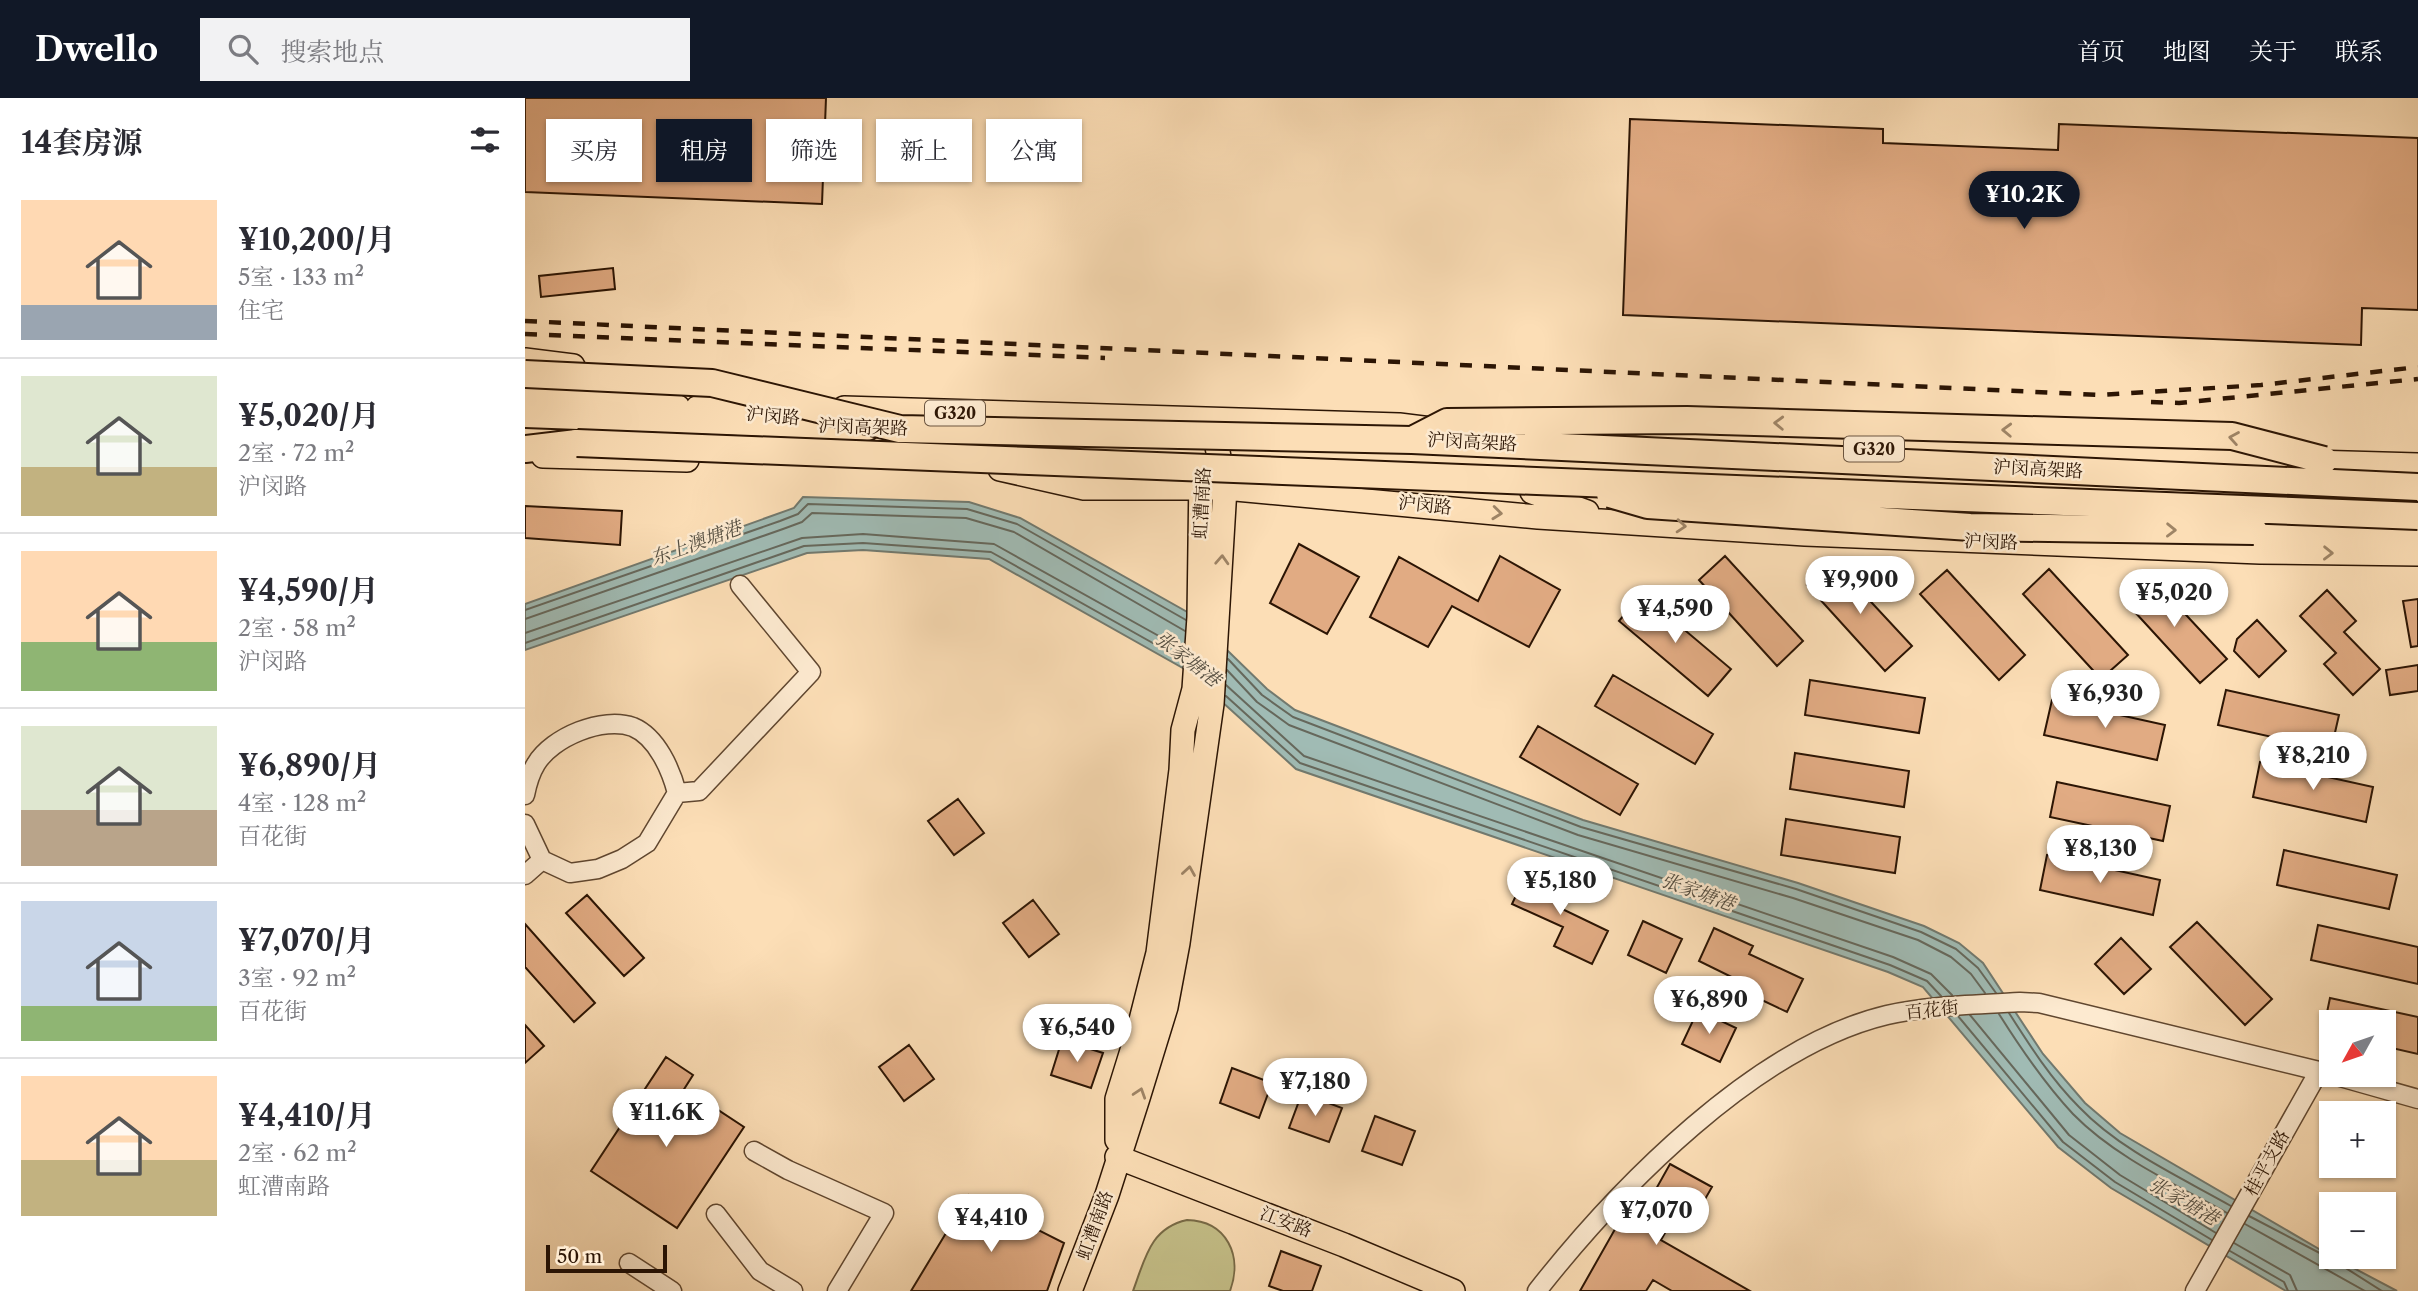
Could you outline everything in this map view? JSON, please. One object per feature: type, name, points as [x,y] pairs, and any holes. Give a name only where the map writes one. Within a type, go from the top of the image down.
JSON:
[{"type":"highway","points":[[525,374],[712,383],[900,429]]},
{"type":"highway","name":"沪闵高架路","points":[[525,414],[900,429],[1412,440],[2418,485]]},
{"type":"highway","points":[[1412,440],[1447,422],[1687,420],[2232,436],[2324,460]]},
{"type":"highway","name":"沪闵高架路","points":[[525,441],[2418,518]]},
{"type":"highway","points":[[525,449],[577,443]]},
{"type":"highway","points":[[1568,482],[1648,505],[1970,527],[2256,522],[2298,531],[2418,537]]},
{"type":"main road","points":[[525,359],[712,383]]},
{"type":"main road","name":"沪闵路","points":[[525,399],[697,408],[761,415],[1212,444],[1400,444],[1478,435]]},
{"type":"main road","name":"沪闵路","points":[[697,408],[773,405],[1399,425],[1478,435],[2418,465]]},
{"type":"main road","name":"虹漕南路","points":[[1117,1157],[1117,1099],[1139,1028],[1157,953],[1180,783],[1183,730],[1208,623],[1224,482],[1212,444],[1212,421]]},
{"type":"main road","name":"虹漕南路","points":[[1070,1291],[1107,1195],[1166,1007],[1212,705],[1200,480],[1212,444]]},
{"type":"main road","name":"沪闵路","points":[[525,456],[1000,469],[1084,488],[1200,480],[1356,498],[1613,522],[1805,534],[2260,552],[2418,554]]},
{"type":"main road","points":[[2271,461],[2316,472],[2418,485]]},
{"type":"main road","name":"沪闵路","points":[[1224,482],[1469,489],[2256,522],[2418,518]]},
{"type":"main road","name":"沪闵路","points":[[1356,498],[1469,489]]},
{"type":"main road","points":[[1532,492],[1613,522]]},
{"type":"main road","name":"江安路","points":[[1117,1157],[1344,1245],[1453,1291]]},
{"type":"street","points":[[677,793],[699,791],[811,672],[740,584]]},
{"type":"street","points":[[525,794],[536,762],[560,742],[584,727],[610,724],[633,727],[652,744],[670,767],[677,793],[647,843],[622,859],[598,869],[570,873],[542,860],[525,824]]},
{"type":"street","points":[[525,875],[542,860]]},
{"type":"street","name":"百花街","points":[[1537,1291],[1617,1196],[1705,1117],[1786,1060],[1824,1040],[1887,1015],[2020,1002],[2074,1010],[2319,1071]]},
{"type":"street","name":"桂平支路","points":[[2195,1291],[2319,1071]]},
{"type":"street","name":"百花街","points":[[2376,1087],[2418,1099]]},
{"type":"street","points":[[754,1151],[788,1170],[884,1213],[837,1291]]},
{"type":"street","points":[[716,1214],[760,1270],[793,1291]]},
{"type":"street","points":[[629,1263],[672,1291]]},
{"type":"shaded area","points":[[1187,1220],[1212,1227],[1222,1234],[1228,1243],[1233,1253],[1234,1265],[1230,1291],[1133,1291],[1146,1257],[1157,1238],[1175,1224]]},
{"type":"water","points":[[803,497],[969,502],[1020,518],[1189,613],[1267,689],[1295,710],[1583,820],[1798,883],[1924,926],[1959,943],[1983,963],[2043,1054],[2085,1103],[2120,1133],[2319,1249],[2319,1269],[2356,1269],[2397,1291],[2286,1291],[2111,1188],[2058,1147],[1923,987],[1888,972],[1296,769],[1188,671],[989,559],[863,550],[807,553],[525,650],[525,604],[794,508]]},
{"type":"building","points":[[525,98],[826,98],[825,119],[766,119],[766,182],[823,182],[822,204],[525,192]]},
{"type":"building","points":[[1630,119],[1883,129],[1883,143],[2058,150],[2059,124],[2418,138],[2418,310],[2362,308],[2361,345],[1623,315]]},
{"type":"building","points":[[613,268],[615,289],[541,297],[539,276]]},
{"type":"building","points":[[525,506],[622,511],[620,545],[525,538]]},
{"type":"building","points":[[1299,544],[1359,577],[1327,634],[1270,603]]},
{"type":"building","points":[[1500,556],[1560,590],[1529,647],[1452,606],[1428,647],[1370,617],[1399,557],[1478,601]]},
{"type":"building","points":[[1725,556],[1803,641],[1777,666],[1699,580]]},
{"type":"building","points":[[1833,561],[1912,646],[1885,671],[1807,585]]},
{"type":"building","points":[[2049,569],[2128,655],[2101,679],[2023,594]]},
{"type":"building","points":[[1947,570],[2025,655],[1999,680],[1920,594]]},
{"type":"building","points":[[2148,574],[2227,659],[2200,683],[2122,598]]},
{"type":"building","points":[[2327,590],[2356,621],[2344,632],[2380,669],[2353,695],[2324,664],[2336,653],[2300,616]]},
{"type":"building","points":[[1642,594],[1731,669],[1708,696],[1619,621]]},
{"type":"building","points":[[2418,599],[2418,646],[2411,647],[2403,601]]},
{"type":"building","points":[[2257,620],[2286,651],[2259,677],[2234,651],[2237,639]]},
{"type":"building","points":[[2418,665],[2418,691],[2390,695],[2386,670]]},
{"type":"building","points":[[1613,675],[1713,734],[1695,764],[1595,706]]},
{"type":"building","points":[[1810,680],[1925,698],[1919,733],[1805,715]]},
{"type":"building","points":[[2226,690],[2339,715],[2331,750],[2218,725]]},
{"type":"building","points":[[2052,700],[2165,725],[2157,760],[2044,735]]},
{"type":"building","points":[[1538,726],[1638,784],[1620,815],[1520,757]]},
{"type":"building","points":[[1795,753],[1909,771],[1904,807],[1790,789]]},
{"type":"building","points":[[2260,762],[2373,787],[2366,822],[2253,797]]},
{"type":"building","points":[[2057,782],[2170,806],[2163,841],[2050,817]]},
{"type":"building","points":[[958,799],[984,833],[954,855],[928,821]]},
{"type":"building","points":[[1786,819],[1900,837],[1895,873],[1781,855]]},
{"type":"building","points":[[2284,850],[2397,875],[2389,909],[2277,885]]},
{"type":"building","points":[[2047,855],[2160,880],[2153,915],[2040,890]]},
{"type":"building","points":[[1528,870],[1566,888],[1558,907],[1608,931],[1592,964],[1554,946],[1563,927],[1512,904]]},
{"type":"building","points":[[587,895],[644,958],[624,976],[566,913]]},
{"type":"building","points":[[1033,900],[1059,934],[1029,957],[1003,923]]},
{"type":"building","points":[[1643,921],[1682,939],[1666,973],[1628,955]]},
{"type":"building","points":[[2197,922],[2272,999],[2245,1025],[2170,947]]},
{"type":"building","points":[[525,924],[595,1003],[574,1022],[525,967]]},
{"type":"building","points":[[2318,925],[2418,947],[2418,984],[2311,960]]},
{"type":"building","points":[[1714,928],[1753,946],[1749,954],[1803,979],[1787,1012],[1749,994],[1752,987],[1699,961]]},
{"type":"building","points":[[2121,938],[2151,969],[2124,994],[2095,964]]},
{"type":"building","points":[[2330,998],[2386,1010],[2328,1010]]},
{"type":"building","points":[[1698,1010],[1736,1028],[1720,1062],[1682,1044]]},
{"type":"building","points":[[2396,1012],[2418,1017],[2418,1054],[2396,1049]]},
{"type":"building","points":[[525,1025],[544,1046],[525,1063]]},
{"type":"building","points":[[1062,1040],[1103,1053],[1091,1088],[1051,1075]]},
{"type":"building","points":[[909,1045],[934,1079],[904,1101],[879,1067]]},
{"type":"building","points":[[666,1057],[693,1075],[669,1113],[699,1133],[715,1108],[744,1127],[677,1228],[591,1171]]},
{"type":"building","points":[[1232,1068],[1272,1083],[1259,1118],[1220,1103]]},
{"type":"building","points":[[1302,1093],[1342,1108],[1329,1142],[1289,1128]]},
{"type":"building","points":[[1375,1116],[1415,1131],[1402,1165],[1362,1151]]},
{"type":"building","points":[[1670,1164],[1712,1187],[1700,1208],[1684,1199],[1661,1240],[1750,1291],[1672,1291],[1653,1280],[1646,1291],[1580,1291],[1623,1215],[1637,1223]]},
{"type":"building","points":[[969,1195],[1064,1243],[1047,1291],[911,1291]]},
{"type":"building","points":[[1281,1251],[1321,1266],[1312,1291],[1283,1291],[1269,1286]]},
{"type":"railway","points":[[525,321],[2101,395],[2261,385],[2418,367]]},
{"type":"railway","points":[[525,334],[1105,358]]},
{"type":"railway","points":[[2151,402],[2179,403],[2418,379]]},
{"type":"water label","name":"东上澳塘港","points":[[696,543]]},
{"type":"water label","name":"张家塘港","points":[[1188,659]]},
{"type":"water label","name":"张家塘港","points":[[1698,892]]},
{"type":"water label","name":"张家塘港","points":[[2184,1201]]}]
